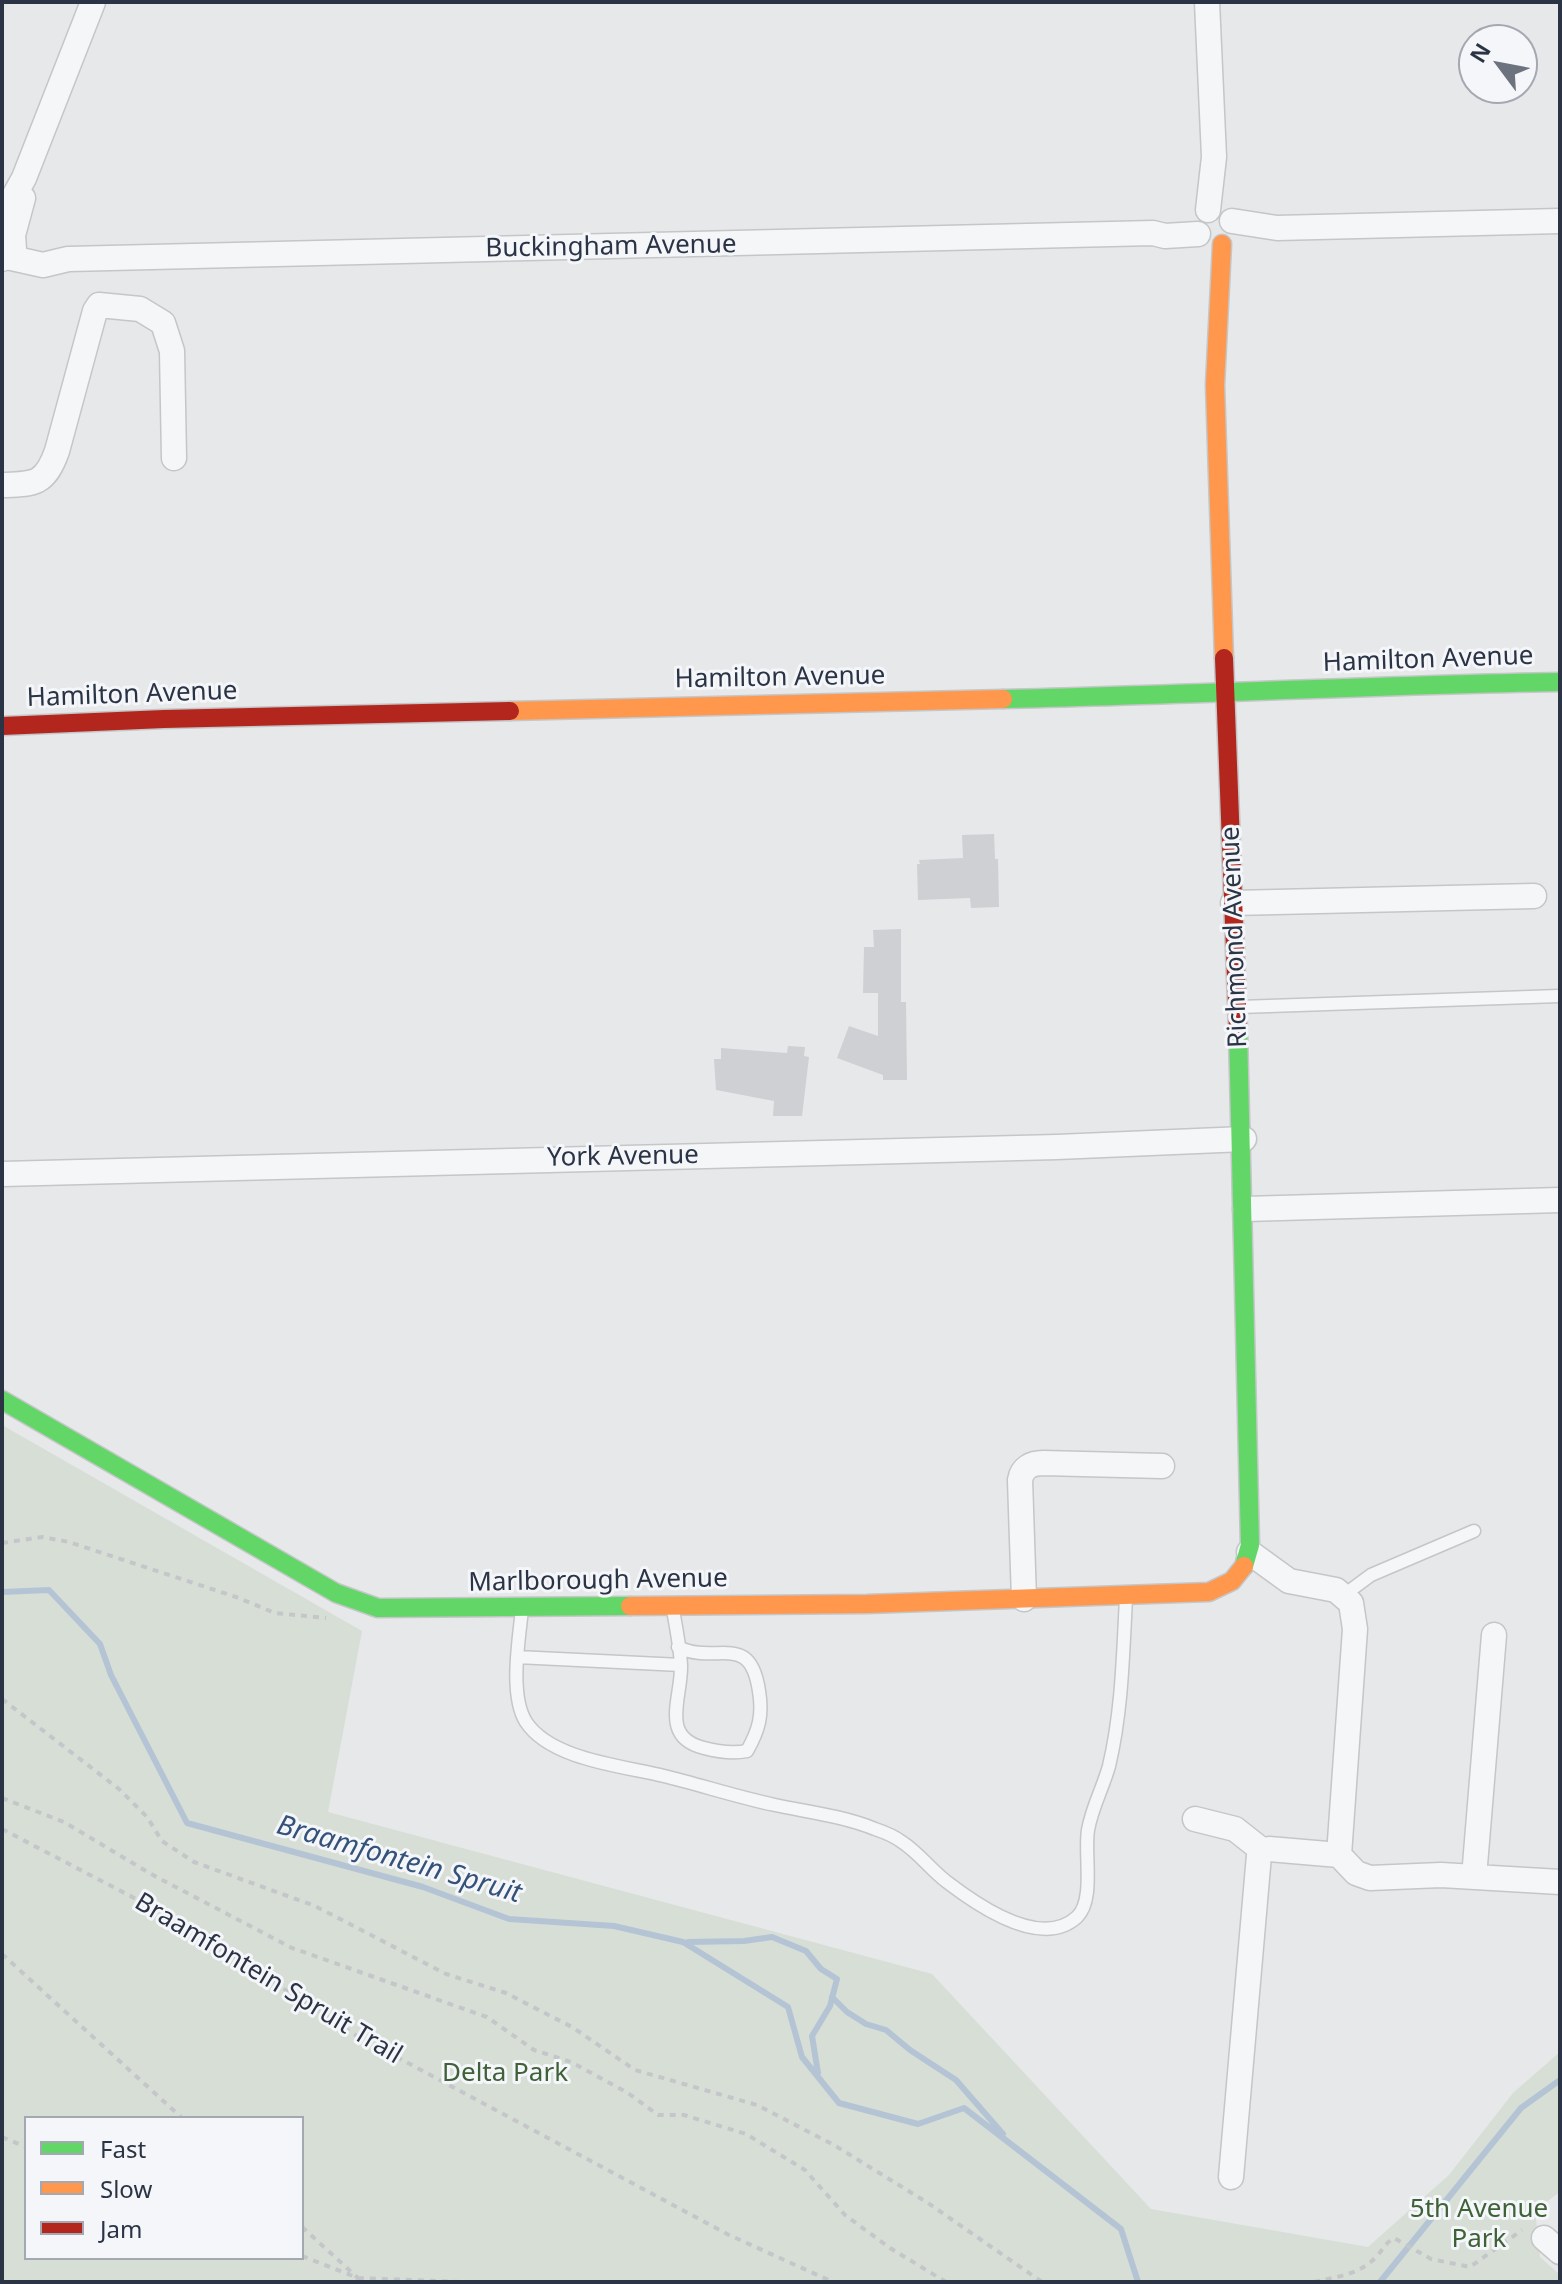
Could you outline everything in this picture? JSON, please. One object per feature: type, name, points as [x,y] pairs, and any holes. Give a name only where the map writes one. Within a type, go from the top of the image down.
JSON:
[{"type":"street","points":[[7,240],[23,201],[24,178],[93,2]]},
{"type":"street","name":"Richmond Avenue","points":[[1207,2],[1214,157],[1211,286],[1218,301],[1216,428],[1244,1139],[1245,1562]]},
{"type":"street","name":"Buckingham Avenue","points":[[7,240],[68,259],[1153,233],[1164,227],[1277,228],[1560,221]]},
{"type":"street","points":[[2,485],[34,483],[44,477],[49,469],[57,451],[99,305],[140,309],[163,323],[172,351],[174,458]]},
{"type":"street","name":"Hamilton Avenue","points":[[2,726],[164,719],[1226,694],[1390,685],[1560,682]]},
{"type":"street","points":[[1233,903],[1534,896]]},
{"type":"street","name":"York Avenue","points":[[2,1174],[1057,1147],[1244,1139]]},
{"type":"street","points":[[1245,1209],[1560,1200]]},
{"type":"street","name":"Marlborough Avenue","points":[[2,1400],[345,1598],[378,1608],[867,1604],[1209,1592],[1224,1588],[1245,1562]]},
{"type":"street","points":[[1024,1599],[1020,1480],[1025,1469],[1032,1464],[1043,1463],[1162,1466]]},
{"type":"street","points":[[1245,1562],[1289,1581],[1328,1587],[1344,1595],[1351,1603],[1355,1629],[1339,1855]]},
{"type":"street","points":[[1474,1877],[1494,1635]]},
{"type":"street","points":[[1195,1819],[1235,1829],[1263,1851]]},
{"type":"street","points":[[1231,2177],[1259,1855],[1263,1851],[1276,1849],[1339,1855],[1356,1873],[1370,1878],[1474,1877],[1560,1882]]},
{"type":"lane","points":[[1237,1007],[1559,996]]},
{"type":"lane","points":[[1344,1595],[1371,1575],[1474,1531]]},
{"type":"lane","points":[[522,1608],[517,1657],[518,1695],[525,1721],[533,1730],[570,1753],[722,1793],[859,1822],[900,1841],[946,1881],[981,1906],[1041,1929],[1056,1928],[1077,1916],[1087,1901],[1087,1839],[1092,1814],[1109,1766],[1120,1702],[1126,1595]]},
{"type":"lane","points":[[672,1606],[678,1647],[681,1665],[675,1711],[678,1731],[688,1742],[702,1748],[733,1754],[747,1751],[757,1733],[762,1710],[756,1673],[751,1662],[731,1654],[678,1647]]},
{"type":"lane","points":[[517,1657],[681,1665]]},
{"type":"path","points":[[2,1543],[42,1537],[69,1542],[236,1597],[275,1613],[332,1618]]},
{"type":"path","points":[[2,1699],[119,1789],[147,1817],[162,1841],[194,1862],[315,1906],[446,1974],[506,1993],[572,2027],[635,2070],[757,2105],[834,2145],[928,2203],[1042,2282]]},
{"type":"path","points":[[2,1798],[64,1822],[151,1874],[292,1948],[487,2017],[534,2050],[571,2062],[628,2093],[658,2115],[684,2115],[746,2134],[805,2170],[845,2215],[890,2248],[946,2282]]},
{"type":"path","name":"Braamfontein Spruit Trail","points":[[2,1829],[184,1924],[352,2033],[729,2235],[833,2282]]},
{"type":"path","points":[[2,1954],[180,2116]]},
{"type":"path","points":[[2,2137],[24,2146]]},
{"type":"path","points":[[1314,2282],[1356,2272],[1394,2238],[1431,2259],[1470,2267],[1527,2226],[1552,2245]]},
{"type":"path","points":[[304,2229],[357,2280]]},
{"type":"path","points":[[304,2257],[357,2280],[461,2282]]},
{"type":"green space","name":"Delta Park","points":[[2,1425],[362,1631],[328,1812],[932,1974],[1151,2209],[1368,2247],[1449,2175],[1513,2093],[1560,2052],[1560,2192],[1535,2210],[1540,2257],[1560,2275],[1560,2282],[2,2282]]},
{"type":"building","points":[[994,834],[999,907],[971,908],[970,898],[918,900],[919,860],[963,858],[962,835]]},
{"type":"building","points":[[901,929],[901,1002],[906,1002],[907,1080],[883,1080],[883,1075],[837,1058],[849,1026],[878,1036],[878,993],[863,993],[864,947],[874,947],[873,930]]},
{"type":"building","points":[[788,1046],[805,1047],[804,1056],[809,1057],[802,1116],[773,1116],[774,1101],[716,1090],[714,1059],[721,1059],[721,1048],[787,1053]]},
{"type":"waterway","name":"Braamfontein Spruit","points":[[2,1592],[49,1590],[100,1644],[111,1675],[187,1823],[423,1887],[509,1919],[614,1926],[683,1942],[788,2007],[802,2057],[839,2103],[918,2124],[964,2108],[1121,2229],[1138,2282]]},
{"type":"waterway","points":[[688,1942],[772,1937],[806,1951],[821,1969],[837,1979],[830,2006],[812,2036],[818,2073]]},
{"type":"waterway","points":[[832,1997],[847,2012],[866,2024],[886,2030],[956,2080],[1003,2134]]},
{"type":"waterway","points":[[1380,2282],[1521,2108],[1560,2080]]},
{"type":"traffic: fast","points":[[1003,699],[1560,682]]},
{"type":"traffic: fast","points":[[1238,1031],[1250,1545],[1244,1566]]},
{"type":"traffic: fast","points":[[2,1400],[336,1593],[378,1608],[630,1606]]},
{"type":"traffic: slow","points":[[1222,244],[1215,385],[1224,658]]},
{"type":"traffic: slow","points":[[510,711],[1003,699]]},
{"type":"traffic: slow","points":[[630,1606],[867,1604],[1209,1592],[1232,1581],[1244,1566]]},
{"type":"traffic: jam","points":[[1224,658],[1238,1031]]},
{"type":"traffic: jam","points":[[2,726],[510,711]]},
{"type":"park label","name":"5th Avenue Park","points":[[1479,2225]]}]
